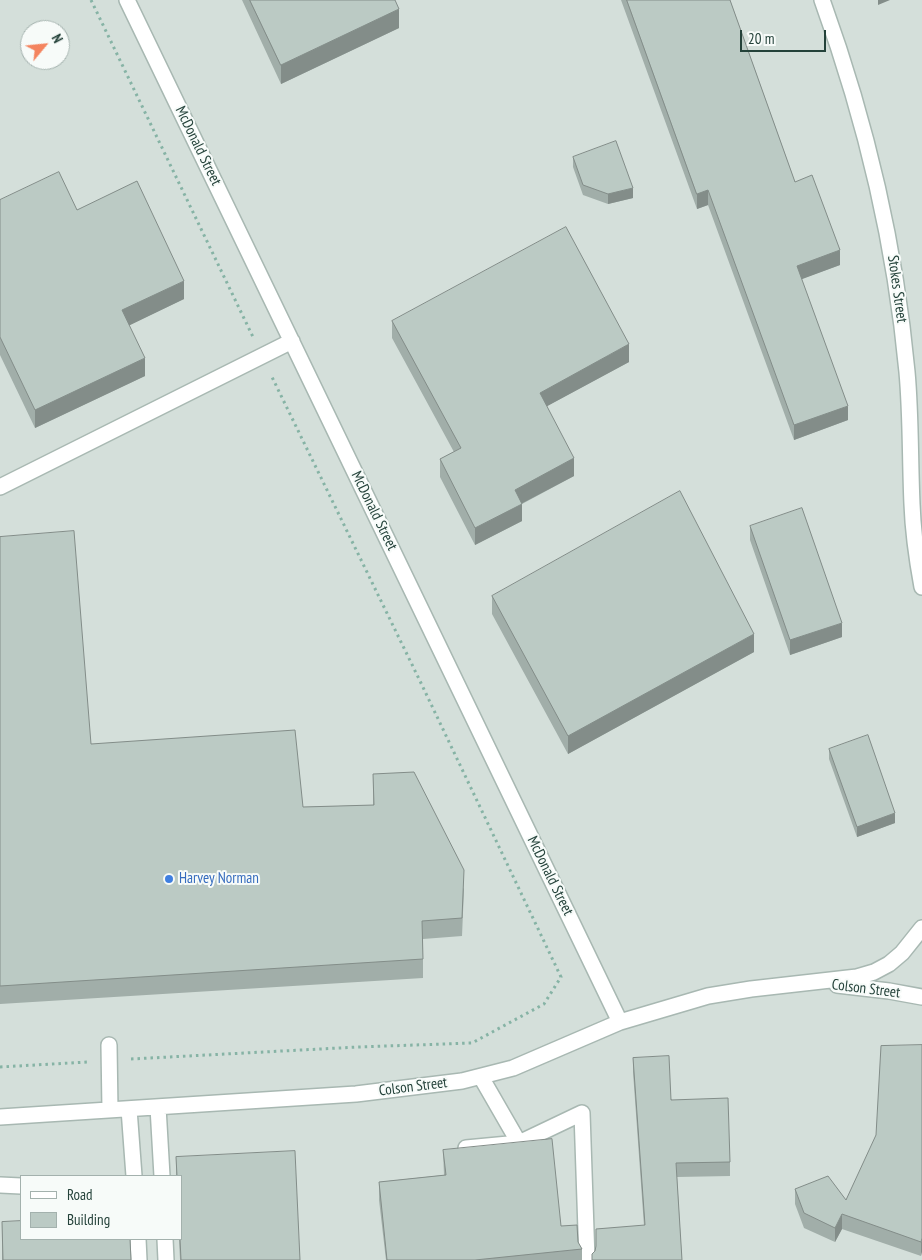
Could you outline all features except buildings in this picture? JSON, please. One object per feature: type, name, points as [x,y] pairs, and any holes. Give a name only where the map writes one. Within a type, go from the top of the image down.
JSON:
[{"type":"street","name":"McDonald Street","points":[[127,0],[620,1022]]},
{"type":"street","name":"Stokes Street","points":[[822,0],[837,41],[861,120],[879,188],[889,237],[899,297],[908,374],[914,532],[922,587]]},
{"type":"street","points":[[0,487],[292,341]]},
{"type":"street","name":"Colson Street","points":[[0,1117],[356,1094],[482,1077],[513,1068],[620,1022],[708,996],[750,989],[857,977],[874,972],[889,964],[902,953],[922,928]]},
{"type":"street","name":"Colson Street","points":[[811,983],[889,991],[922,997]]},
{"type":"street","points":[[109,1045],[110,1110]]},
{"type":"street","points":[[482,1077],[518,1143]]},
{"type":"street","points":[[158,1107],[162,1175]]},
{"type":"street","points":[[129,1109],[134,1175]]},
{"type":"street","points":[[466,1148],[518,1143],[582,1113],[587,1260]]},
{"type":"street","points":[[0,1186],[20,1186]]},
{"type":"street","points":[[138,1240],[139,1260]]},
{"type":"street","points":[[165,1240],[166,1260]]},
{"type":"path","points":[[0,1067],[358,1047],[472,1043],[544,1004],[561,977],[91,0]]},
{"type":"shaded area","points":[[0,0],[922,0],[922,1260],[0,1260]]},
{"type":"place","name":"Harvey Norman","points":[[169,879]]}]
